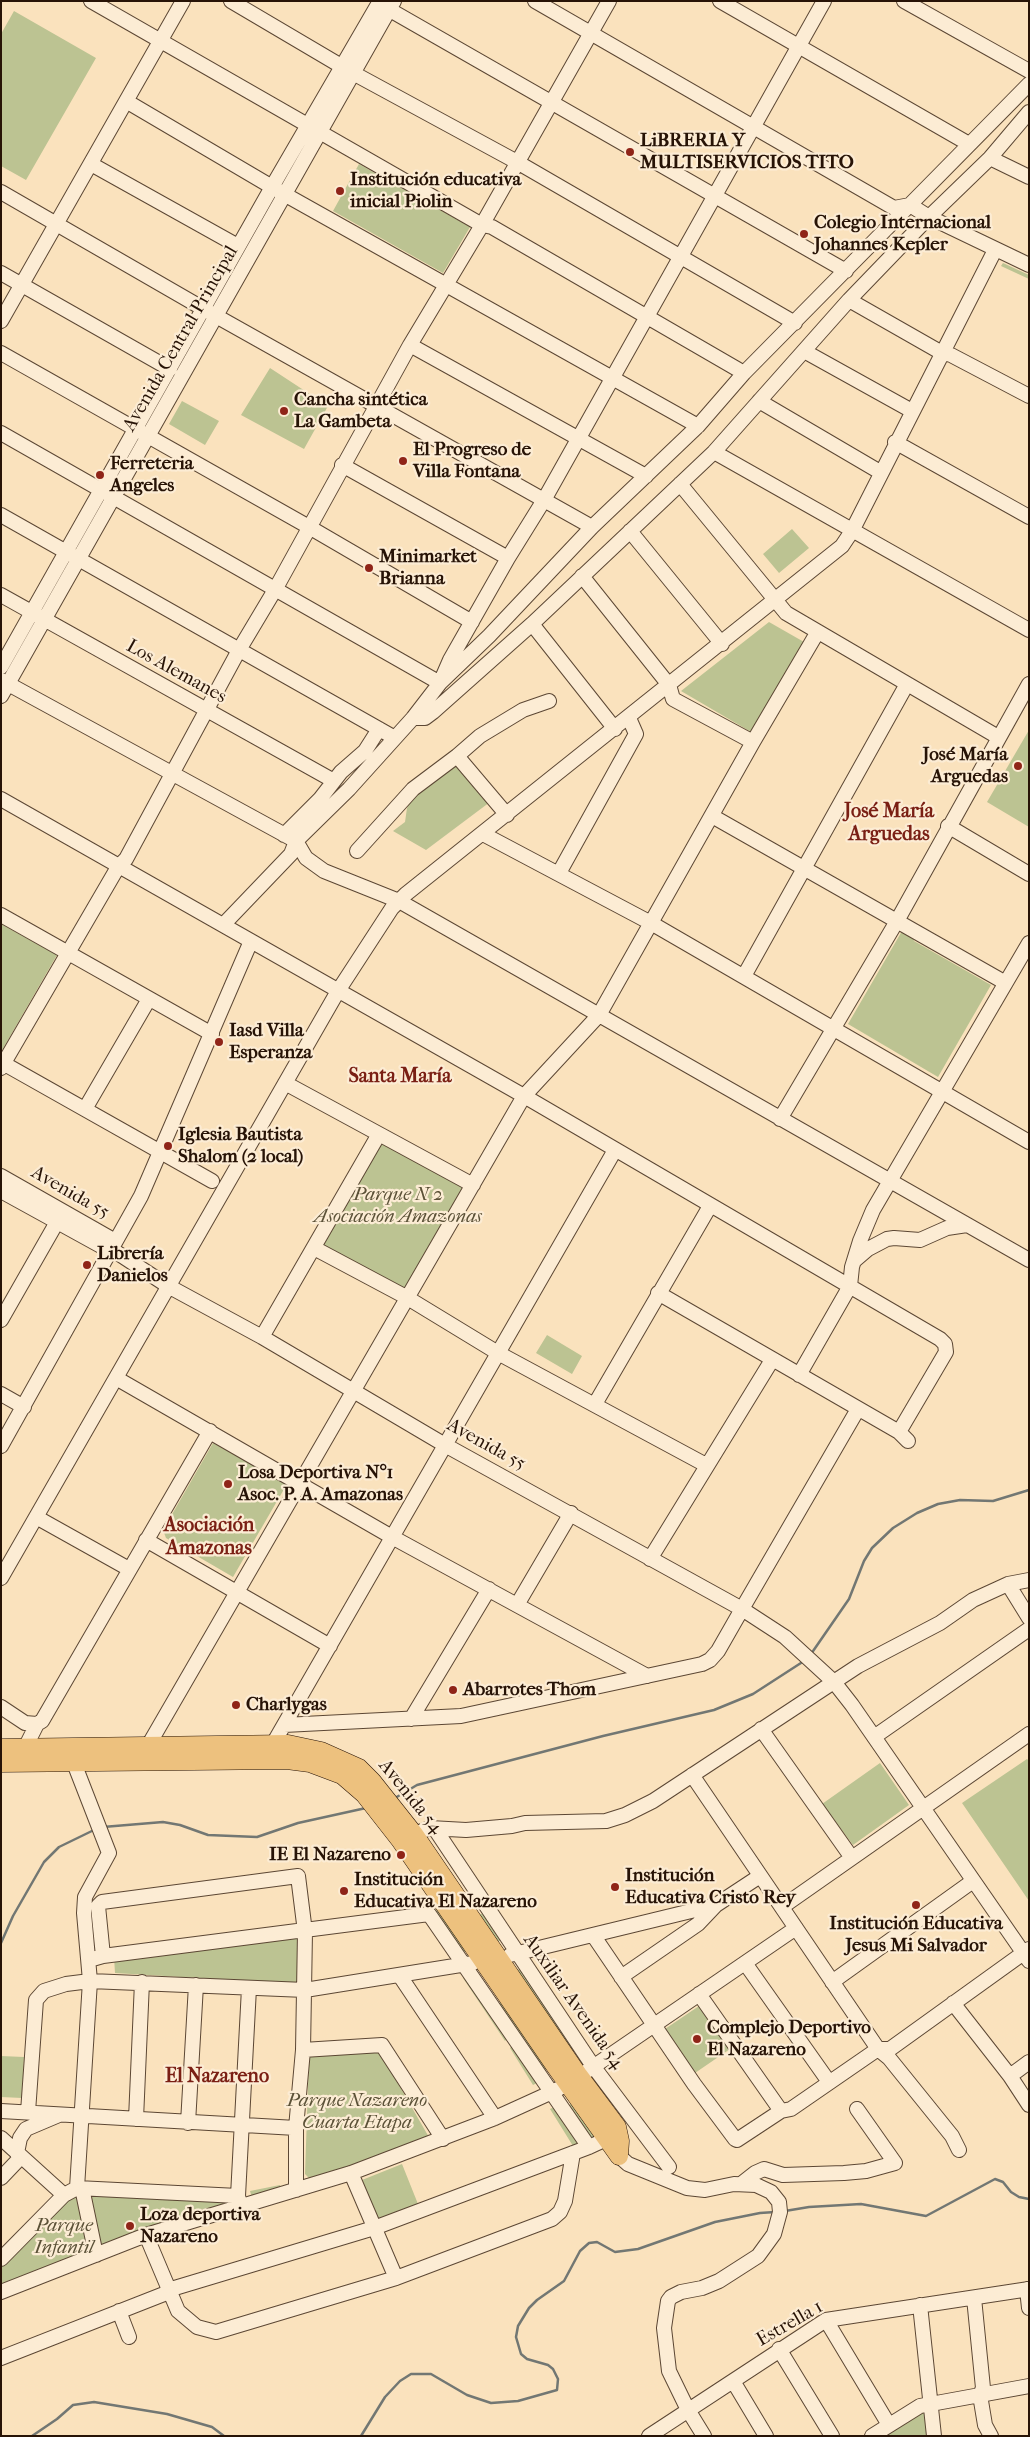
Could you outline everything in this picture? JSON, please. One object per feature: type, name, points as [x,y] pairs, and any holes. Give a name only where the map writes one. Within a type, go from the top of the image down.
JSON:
[{"type":"main road","name":"Avenida 54","points":[[1,1763],[21,1755],[148,1746],[273,1744],[310,1748],[359,1768],[372,1781],[414,1834],[491,1959]]},
{"type":"main road","name":"Avenida 54","points":[[1,1748],[21,1755],[74,1763],[288,1760],[310,1763],[332,1770],[353,1784],[377,1809],[580,2075],[613,2136],[619,2156]]},
{"type":"street","points":[[90,1],[482,225],[492,227],[744,373]]},
{"type":"street","points":[[1,321],[183,1]]},
{"type":"street","points":[[231,1],[348,69],[517,162],[795,323]]},
{"type":"street","points":[[535,1],[894,208],[910,205],[929,217],[1029,265]]},
{"type":"street","points":[[212,1181],[85,1109],[2,1065],[118,867],[126,859],[239,650],[276,588],[410,345],[482,225],[551,100],[609,1]]},
{"type":"street","points":[[720,1],[969,144]]},
{"type":"street","points":[[440,683],[443,673],[508,558],[544,500],[824,1]]},
{"type":"street","points":[[904,1],[1029,71]]},
{"type":"street","points":[[383,3],[846,271]]},
{"type":"street","name":"Avenida Central Principal","points":[[4,687],[38,616],[65,551],[100,490],[142,432],[210,312],[284,194],[314,129],[383,3]]},
{"type":"street","points":[[290,838],[349,790],[413,718],[440,683],[490,636],[592,527],[698,426],[744,373],[1029,84]]},
{"type":"street","points":[[126,101],[284,194],[698,426]]},
{"type":"street","points":[[413,718],[425,718],[433,712],[532,624],[714,452],[849,300],[929,217],[990,158],[1029,112]]},
{"type":"street","name":"Avenida Central Principal","points":[[1,667],[78,558],[112,498],[170,369],[210,312],[238,246],[272,187],[314,129]]},
{"type":"street","points":[[990,158],[1029,177]]},
{"type":"street","points":[[91,164],[238,246]]},
{"type":"street","points":[[1,192],[592,527]]},
{"type":"street","points":[[1,1578],[338,991],[392,908],[842,546],[852,531],[895,442],[995,250]]},
{"type":"street","points":[[1,273],[170,369]]},
{"type":"street","points":[[849,300],[942,353],[951,355],[1029,396]]},
{"type":"street","points":[[410,345],[646,476]]},
{"type":"street","points":[[804,351],[912,411]]},
{"type":"street","points":[[1,353],[309,527],[472,622]]},
{"type":"street","points":[[759,401],[880,472]]},
{"type":"street","points":[[1,434],[112,498],[276,588],[440,683]]},
{"type":"street","points":[[895,442],[1029,517]]},
{"type":"street","points":[[714,452],[1029,630]]},
{"type":"street","points":[[342,466],[508,558]]},
{"type":"street","points":[[680,484],[786,613],[998,738]]},
{"type":"street","points":[[1,515],[395,738]]},
{"type":"street","points":[[630,531],[722,644]]},
{"type":"street","points":[[582,576],[669,685],[671,696],[676,702],[753,742]]},
{"type":"street","name":"Los Alemanes","points":[[1,595],[334,781]]},
{"type":"street","points":[[532,624],[615,729]]},
{"type":"street","points":[[148,1746],[238,1592],[352,1390],[524,1096],[599,1015],[817,632]]},
{"type":"street","points":[[744,976],[907,684]]},
{"type":"street","points":[[780,1120],[897,921],[948,826],[1029,684]]},
{"type":"street","points":[[4,687],[290,838],[306,858],[324,872],[399,901],[780,1120],[1029,1260]]},
{"type":"street","points":[[357,851],[413,790],[480,736],[523,710],[549,701]]},
{"type":"street","points":[[559,873],[636,734],[629,718]]},
{"type":"street","points":[[223,925],[291,854],[290,838],[334,781],[365,750],[379,729]]},
{"type":"street","points":[[457,756],[507,815]]},
{"type":"street","points":[[1,799],[524,1096],[850,1286],[945,1344],[946,1352],[904,1436],[658,1293]]},
{"type":"street","points":[[712,816],[1004,982]]},
{"type":"street","points":[[948,826],[1029,874]]},
{"type":"street","points":[[483,834],[652,923],[1029,1142]]},
{"type":"street","points":[[1,915],[212,1034]]},
{"type":"street","points":[[1,1446],[113,1250],[162,1152],[251,941]]},
{"type":"street","points":[[799,1375],[850,1286],[854,1260],[873,1210],[943,1092],[1004,982],[1029,943]]},
{"type":"street","points":[[85,1109],[149,999]]},
{"type":"street","points":[[285,1083],[473,1185]]},
{"type":"street","points":[[262,1337],[379,1134]]},
{"type":"street","points":[[273,1744],[615,1150]]},
{"type":"street","name":"Avenida 55","points":[[1,1176],[110,1238],[113,1250]]},
{"type":"street","name":"Avenida 55","points":[[2,1194],[104,1248],[113,1250],[168,1286],[262,1337],[445,1445],[571,1513],[742,1610],[785,1637],[834,1682],[874,1736],[973,1881],[1027,1954]]},
{"type":"street","points":[[595,1404],[710,1206]]},
{"type":"street","points":[[1,1320],[57,1222]]},
{"type":"street","points":[[854,1260],[868,1249],[887,1240],[894,1238],[920,1240],[947,1228],[967,1225]]},
{"type":"street","points":[[314,1248],[406,1297],[498,1353],[706,1466]]},
{"type":"street","points":[[650,1559],[772,1360]]},
{"type":"street","points":[[116,1378],[392,1537],[647,1676]]},
{"type":"street","points":[[1,1394],[24,1407]]},
{"type":"street","points":[[284,1725],[461,1716],[702,1664],[710,1660],[718,1651],[858,1409]]},
{"type":"street","points":[[21,1755],[37,1724],[42,1721],[128,1569],[210,1431]]},
{"type":"street","points":[[517,1605],[571,1513]]},
{"type":"street","points":[[36,1517],[128,1569]]},
{"type":"street","points":[[146,1540],[330,1646]]},
{"type":"street","points":[[414,1834],[430,1828],[466,1830],[534,1823],[606,1821],[624,1815],[653,1801],[834,1682],[891,1648],[940,1623],[973,1600],[1008,1584],[1029,1580]]},
{"type":"street","points":[[1008,1584],[1029,1618]]},
{"type":"street","points":[[411,1718],[489,1590]]},
{"type":"street","points":[[874,1736],[1029,1629]]},
{"type":"street","points":[[1,1707],[25,1723],[37,1724]]},
{"type":"street","points":[[761,1729],[852,1858]]},
{"type":"street","points":[[782,1907],[1029,1734]]},
{"type":"street","points":[[74,1763],[109,1853],[85,1897],[84,1913],[90,1981],[80,2188],[96,2254]]},
{"type":"street","points":[[692,1776],[878,2049],[889,2058],[952,2136],[959,2150]]},
{"type":"street","name":"Auxiliar Avenida 54","points":[[435,1829],[518,1953],[580,2075],[669,2167]]},
{"type":"street","points":[[103,1956],[98,1906],[102,1902],[298,1876],[306,1932],[303,1980],[305,1990],[303,2050],[296,2128],[296,2190]]},
{"type":"street","points":[[621,1977],[698,1924],[716,1905],[760,1876]]},
{"type":"street","points":[[832,1982],[973,1881]]},
{"type":"street","points":[[28,2112],[36,2000],[44,1991],[66,1984],[90,1981],[142,1982],[305,1990],[464,1965],[593,1936],[716,1905]]},
{"type":"street","points":[[89,1960],[103,1956],[306,1932],[429,1914],[550,2093],[589,2147]]},
{"type":"street","points":[[1,2292],[96,2254],[239,2201],[296,2190],[351,2173],[442,2139],[550,2093],[580,2075],[796,1928]]},
{"type":"street","points":[[593,1936],[735,2139],[740,2138],[782,2111],[791,2109],[878,2049],[890,2049],[953,2003],[1027,1954]]},
{"type":"street","points":[[746,1963],[829,2082]]},
{"type":"street","points":[[400,1976],[494,2118]]},
{"type":"street","points":[[136,2119],[142,1982]]},
{"type":"street","points":[[188,2123],[196,1985]]},
{"type":"street","points":[[239,2201],[249,1988]]},
{"type":"street","points":[[699,1994],[782,2111]]},
{"type":"street","points":[[953,2003],[1010,2076],[1029,2105]]},
{"type":"street","points":[[303,2050],[382,2045],[442,2139]]},
{"type":"street","points":[[1010,2076],[1029,2062]]},
{"type":"street","points":[[741,2184],[764,2169],[783,2175],[844,2173],[866,2171],[895,2164],[857,2109]]},
{"type":"street","points":[[1,2111],[296,2128]]},
{"type":"street","points":[[1,2178],[19,2155],[20,2138],[26,2129],[60,2115]]},
{"type":"street","points":[[1,2358],[164,2294],[168,2290],[374,2228],[589,2147],[613,2136]]},
{"type":"street","points":[[1,2138],[64,2195]]},
{"type":"street","points":[[146,2235],[173,2305],[183,2318],[197,2327],[216,2332],[396,2278],[552,2219],[560,2212],[565,2201],[573,2153]]},
{"type":"street","points":[[619,2156],[628,2164],[696,2190],[741,2184],[765,2188],[780,2202],[780,2212],[770,2242],[758,2256],[736,2272],[702,2288],[672,2297],[665,2311],[664,2328],[669,2371],[688,2410],[704,2436]]},
{"type":"street","points":[[351,2173],[396,2278]]},
{"type":"street","points":[[1,2259],[64,2195],[80,2188],[239,2201]]},
{"type":"street","points":[[1028,2289],[1029,2308]]},
{"type":"street","name":"Estrella 1","points":[[649,2436],[779,2349],[826,2320],[1028,2289]]},
{"type":"street","points":[[974,2298],[982,2388],[980,2395],[985,2425],[992,2436]]},
{"type":"street","points":[[920,2305],[934,2436]]},
{"type":"street","points":[[119,2311],[129,2337]]},
{"type":"street","points":[[826,2320],[889,2425]]},
{"type":"street","points":[[779,2349],[832,2436]]},
{"type":"street","points":[[733,2381],[766,2436]]},
{"type":"street","points":[[872,2436],[920,2406],[1028,2388]]},
{"type":"green space","points":[[14,11],[96,58],[26,180],[1,166],[1,34]]},
{"type":"green space","points":[[359,164],[470,227],[443,273],[333,211]]},
{"type":"green space","points":[[273,195],[277,197],[216,306],[212,304]]},
{"type":"green space","points":[[1003,263],[1029,275],[1029,279],[1001,266]]},
{"type":"green space","name":"Cancha sintética La Gambeta","points":[[270,368],[328,406],[304,449],[241,415]]},
{"type":"green space","points":[[182,401],[219,421],[205,445],[169,424]]},
{"type":"green space","points":[[792,529],[809,548],[779,573],[763,554]]},
{"type":"green space","points":[[769,622],[804,642],[751,732],[681,691]]},
{"type":"green space","name":"José María Arguedas","points":[[1029,730],[1029,827],[987,802]]},
{"type":"green space","points":[[456,764],[490,802],[426,850],[393,831],[405,822],[407,808],[412,798]]},
{"type":"green space","points":[[1,924],[57,955],[1,1052]]},
{"type":"green space","points":[[902,931],[913,938],[914,941],[991,985],[938,1077],[848,1024]]},
{"type":"green space","name":"Parque N 2 Asociación Amazonas","points":[[380,1140],[466,1187],[404,1292],[319,1245]]},
{"type":"green space","points":[[547,1335],[582,1356],[572,1374],[536,1353]]},
{"type":"green space","points":[[213,1443],[287,1484],[233,1577],[166,1538],[163,1530]]},
{"type":"green space","points":[[1027,1759],[1029,1761],[1029,1901],[962,1803]]},
{"type":"green space","points":[[880,1763],[909,1805],[853,1845],[822,1804]]},
{"type":"green space","points":[[444,1909],[470,1949],[462,1953],[433,1911]]},
{"type":"green space","points":[[485,1912],[504,1941],[494,1941],[477,1916]]},
{"type":"green space","points":[[299,1936],[299,1983],[297,1984],[115,1973],[114,1957]]},
{"type":"green space","points":[[522,1967],[577,2049],[570,2053],[515,1972]]},
{"type":"green space","points":[[465,1977],[507,2039],[505,2041],[463,1978]]},
{"type":"green space","points":[[504,2000],[550,2067],[542,2072],[497,2005]]},
{"type":"green space","points":[[699,2006],[730,2049],[695,2073],[665,2029]]},
{"type":"green space","points":[[512,2046],[537,2083],[533,2085],[510,2048]]},
{"type":"green space","name":"Parque Nazareno Cuarta Etapa","points":[[380,2052],[430,2139],[311,2180],[305,2174],[309,2056]]},
{"type":"green space","points":[[1,2056],[24,2057],[22,2098],[1,2097]]},
{"type":"green space","points":[[574,2102],[599,2134],[593,2142],[566,2107]]},
{"type":"green space","points":[[554,2107],[579,2144],[573,2146],[550,2109]]},
{"type":"green space","points":[[402,2164],[418,2204],[377,2219],[362,2180]]},
{"type":"green space","points":[[280,2185],[281,2189],[252,2198],[250,2191]]},
{"type":"green space","name":"Loza deportiva Nazareno","points":[[86,2192],[230,2201],[230,2204],[100,2248]]},
{"type":"green space","name":"Parque Infantil","points":[[79,2194],[91,2252],[1,2287],[1,2265],[71,2198]]},
{"type":"green space","points":[[924,2411],[928,2436],[885,2436]]},
{"type":"waterway","points":[[811,1654],[849,1599],[864,1561],[872,1548],[893,1528],[917,1513],[938,1504],[960,1500],[993,1501],[1029,1490]]},
{"type":"waterway","points":[[395,1798],[417,1785],[603,1736],[714,1710],[753,1694],[804,1661]]},
{"type":"waterway","points":[[103,1827],[163,1822],[180,1825],[208,1835],[257,1837],[298,1823],[366,1808]]},
{"type":"waterway","points":[[1,1943],[13,1916],[44,1862],[59,1847],[96,1829]]},
{"type":"waterway","points":[[785,2211],[809,2207],[861,2204],[926,2216],[995,2179],[1003,2182],[1011,2192],[1019,2197],[1029,2199]]},
{"type":"waterway","points":[[361,2436],[385,2397],[400,2381],[411,2374],[431,2374],[467,2395],[491,2403],[518,2401],[557,2390],[558,2379],[553,2369],[548,2365],[527,2359],[521,2354],[516,2337],[518,2326],[529,2308],[537,2300],[564,2281],[580,2251],[589,2243],[597,2242],[615,2252],[638,2249],[715,2222],[775,2212]]},
{"type":"waterway","points":[[32,2436],[57,2419],[73,2405],[94,2402],[167,2414],[212,2427],[224,2436]]},
{"type":"place","name":"LiBRERIA Y MULTISERVICIOS TITO","points":[[630,152]]},
{"type":"place","name":"Institución educativa inicial Piolin","points":[[340,191]]},
{"type":"place","name":"Colegio Internacional Johannes Kepler","points":[[804,234]]},
{"type":"place","name":"Cancha sintética La Gambeta","points":[[284,411]]},
{"type":"place","name":"El Progreso de Villa Fontana","points":[[403,461]]},
{"type":"place","name":"Ferreteria Angeles","points":[[100,475]]},
{"type":"place","name":"Minimarket Brianna","points":[[369,568]]},
{"type":"place","name":"José María Arguedas","points":[[1018,766]]},
{"type":"place","name":"Iasd Villa Esperanza","points":[[219,1042]]},
{"type":"place","name":"Iglesia Bautista Shalom (2 local)","points":[[168,1146]]},
{"type":"place","name":"Librería Danielos","points":[[87,1265]]},
{"type":"place","name":"Losa Deportiva N°1 Asoc. P. A. Amazonas","points":[[228,1484]]},
{"type":"place","name":"Abarrotes Thom","points":[[453,1690]]},
{"type":"place","name":"Charlygas","points":[[236,1705]]},
{"type":"place","name":"IE El Nazareno","points":[[401,1855]]},
{"type":"place","name":"Institución Educativa Cristo Rey","points":[[615,1887]]},
{"type":"place","name":"Institución Educativa El Nazareno","points":[[344,1891]]},
{"type":"place","name":"Institución Educativa Jesus Mi Salvador","points":[[916,1905]]},
{"type":"place","name":"Complejo Deportivo El Nazareno","points":[[697,2039]]},
{"type":"place","name":"Loza deportiva Nazareno","points":[[130,2226]]},
{"type":"district","name":"José María Arguedas","points":[[889,824]]},
{"type":"district","name":"Santa María","points":[[400,1077]]},
{"type":"district","name":"Asociación Amazonas","points":[[209,1538]]},
{"type":"district","name":"El Nazareno","points":[[217,2077]]}]
